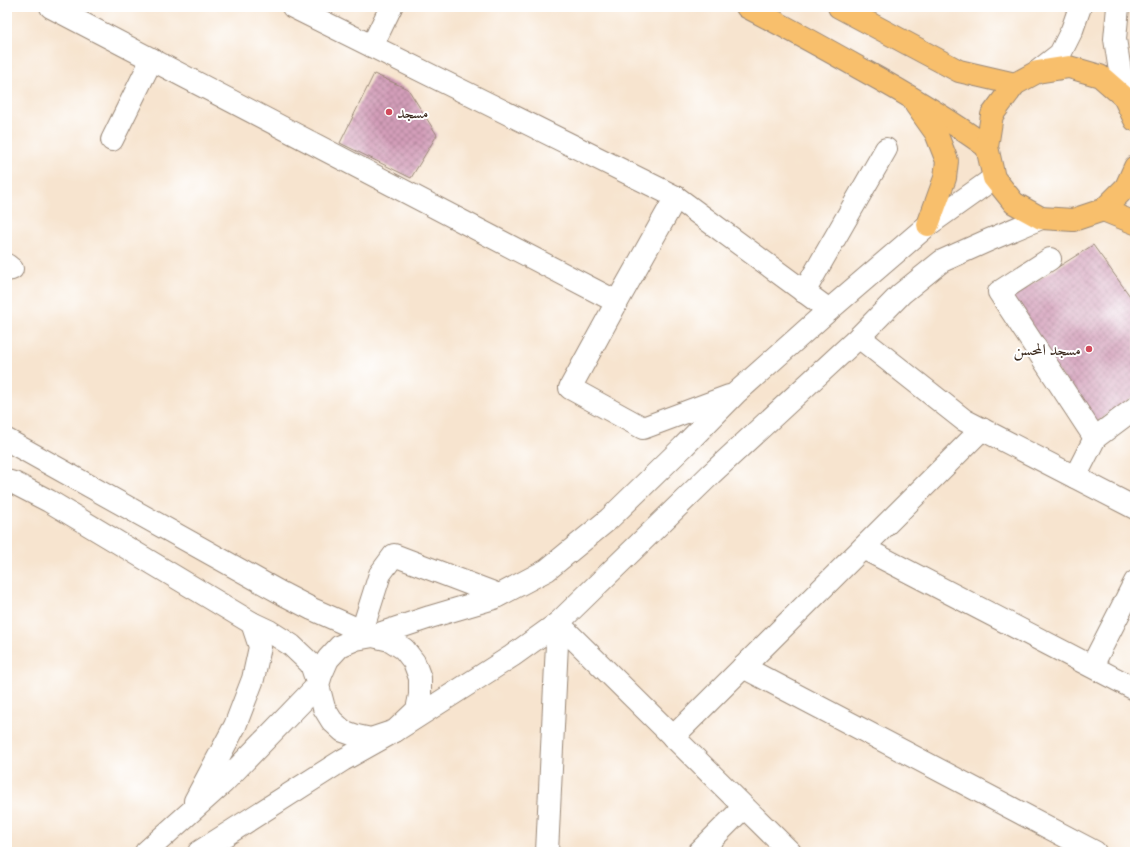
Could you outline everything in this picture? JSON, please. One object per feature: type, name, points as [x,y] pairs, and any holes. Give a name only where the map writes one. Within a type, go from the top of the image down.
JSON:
[{"type":"main road","points":[[747,7],[910,96],[968,133],[986,147]]},
{"type":"main road","points":[[838,7],[958,71],[1015,84]]},
{"type":"main road","points":[[1135,120],[1124,97],[1100,76],[1069,67],[1037,72],[1015,84],[992,115],[986,147],[994,178],[1014,203],[1042,218],[1073,220],[1103,210],[1126,188],[1135,167]]},
{"type":"main road","points":[[910,96],[936,133],[947,162],[945,178],[928,224]]},
{"type":"main road","points":[[1103,210],[1135,223]]},
{"type":"street","points":[[51,7],[616,302]]},
{"type":"street","points":[[293,7],[676,197],[829,310]]},
{"type":"street","points":[[372,46],[391,7]]},
{"type":"street","points":[[1037,72],[1060,54],[1072,30],[1080,7]]},
{"type":"street","points":[[1118,7],[1115,39],[1124,97]]},
{"type":"street","points":[[112,140],[152,60]]},
{"type":"street","points":[[804,292],[886,149]]},
{"type":"street","points":[[146,852],[224,782],[318,685],[328,659],[340,646],[367,634],[494,598],[547,570],[609,519],[683,448],[736,393],[829,310],[928,224],[994,178]]},
{"type":"street","points":[[676,197],[616,302],[570,388],[643,428],[736,393]]},
{"type":"street","points":[[199,852],[330,768],[395,731],[512,656],[558,623],[711,474],[859,336],[901,294],[942,261],[1042,218]]},
{"type":"street","points":[[1050,259],[999,292],[1095,438]]},
{"type":"street","points":[[7,265],[12,269],[7,270]]},
{"type":"street","points":[[859,336],[964,420],[1135,508]]},
{"type":"street","points":[[1075,477],[1095,438],[1135,408]]},
{"type":"street","points":[[673,737],[982,429]]},
{"type":"street","points":[[7,440],[283,594],[367,634],[390,640],[404,649],[414,662],[420,678],[420,696],[417,710],[395,731],[371,739],[343,731],[332,721],[324,708],[311,664],[291,645],[252,624],[49,501],[14,483],[7,481]]},
{"type":"street","points":[[863,548],[1135,689]]},
{"type":"street","points":[[367,634],[380,574],[394,555],[499,595]]},
{"type":"street","points":[[1092,666],[1135,582]]},
{"type":"street","points":[[558,623],[790,852]]},
{"type":"street","points":[[547,852],[558,623]]},
{"type":"street","points":[[189,814],[235,726],[253,679],[260,647],[252,624]]},
{"type":"street","points":[[743,667],[1061,845],[1094,852]]},
{"type":"street","points":[[699,852],[744,807]]},
{"type":"building","name":"مسجد","points":[[374,74],[408,89],[437,135],[411,178],[340,143]]},
{"type":"building","name":"مسجد المحسن","points":[[1093,245],[1135,303],[1135,395],[1093,425],[1009,298]]},
{"type":"place","name":"مسجد","points":[[389,112]]},
{"type":"place","name":"مسجد المحسن","points":[[1089,349]]}]
